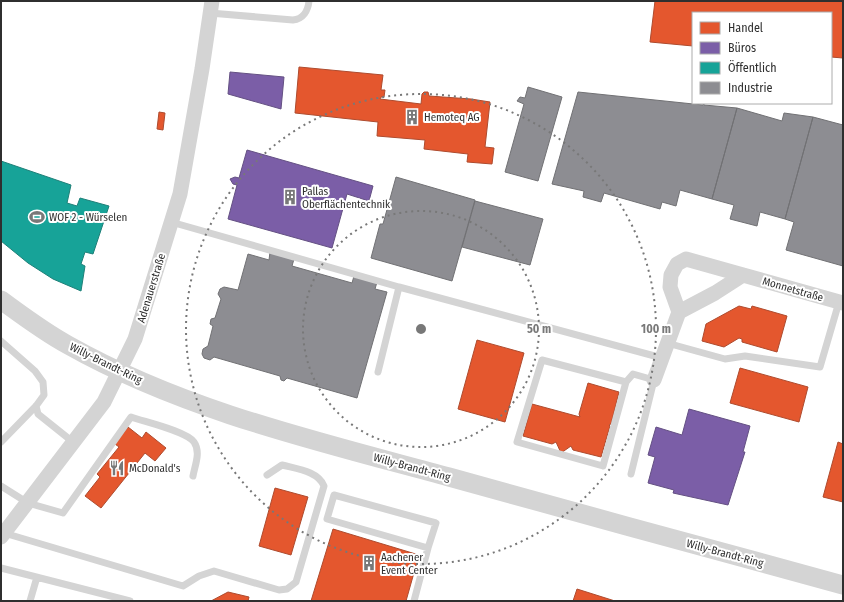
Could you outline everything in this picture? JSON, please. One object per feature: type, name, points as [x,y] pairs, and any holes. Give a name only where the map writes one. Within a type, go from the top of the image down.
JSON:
[{"type":"street","name":"Adenauerstraße","points":[[3,535],[104,402],[135,339],[180,194],[211,7]]},
{"type":"street","name":"Monnetstraße","points":[[679,312],[670,287],[671,275],[677,264],[686,259],[841,303]]},
{"type":"street","points":[[654,380],[679,312],[715,293],[743,275]]},
{"type":"street","name":"Willy-Brandt-Ring","points":[[1,300],[58,339],[120,371],[160,389],[269,427],[843,585]]},
{"type":"lane","points":[[211,7],[297,20],[308,8],[308,1]]},
{"type":"lane","points":[[171,222],[399,287],[662,358]]},
{"type":"lane","points":[[378,372],[399,287]]},
{"type":"lane","points":[[668,343],[724,359],[745,356],[820,368],[841,303]]},
{"type":"lane","points":[[1,341],[35,371],[43,382],[44,395],[36,406],[1,442]]},
{"type":"lane","points":[[626,382],[542,360],[517,442],[603,466],[626,382],[633,374],[654,380],[632,474]]},
{"type":"lane","points":[[36,406],[38,414],[73,442]]},
{"type":"lane","points":[[1,486],[28,503],[63,513],[131,417],[186,436],[194,443],[198,456],[193,476]]},
{"type":"lane","points":[[3,535],[184,586],[200,576],[214,571],[279,590],[287,588],[296,582],[324,486],[322,481],[316,475],[282,465],[267,475]]},
{"type":"lane","points":[[414,601],[436,523],[334,495],[327,519],[428,548]]},
{"type":"lane","points":[[1,568],[130,601]]},
{"type":"lane","points":[[30,601],[36,577]]},
{"type":"building: Handel","points":[[655,1],[843,1],[843,58],[832,57],[832,12],[692,12],[692,46],[650,42]]},
{"type":"building: Handel","name":"Hemoteq AG","points":[[299,67],[383,75],[381,90],[385,90],[384,97],[381,97],[380,99],[421,104],[422,94],[424,92],[428,92],[429,96],[490,102],[485,147],[494,148],[492,164],[467,162],[468,154],[424,149],[425,140],[377,136],[378,122],[295,113]]},
{"type":"building: Handel","points":[[159,112],[165,113],[163,130],[157,129]]},
{"type":"building: Handel","points":[[739,306],[751,309],[752,306],[787,316],[777,352],[742,342],[742,339],[739,338],[724,347],[702,341],[706,324]]},
{"type":"building: Handel","points":[[477,340],[524,353],[505,422],[458,409]]},
{"type":"building: Handel","points":[[740,368],[808,387],[799,422],[730,403]]},
{"type":"building: Handel","points":[[588,383],[619,392],[601,457],[573,450],[571,446],[561,453],[556,442],[552,444],[523,436],[532,404],[580,417],[579,414]]},
{"type":"building: Handel","name":"McDonald's","points":[[128,427],[142,438],[146,432],[166,448],[155,461],[145,453],[101,508],[85,496],[100,477],[97,474],[119,447],[115,444]]},
{"type":"building: Handel","points":[[838,442],[843,444],[843,502],[823,497]]},
{"type":"building: Handel","points":[[275,488],[308,497],[291,555],[259,546]]},
{"type":"building: Handel","name":"Aachener Event Center","points":[[333,529],[419,555],[406,601],[311,601]]},
{"type":"building: Handel","points":[[577,589],[615,601],[573,601]]},
{"type":"building: Handel","points":[[228,592],[249,597],[248,601],[211,601]]},
{"type":"building: Büros","points":[[230,72],[284,77],[281,109],[228,94]]},
{"type":"building: Büros","name":"Pallas Oberflächentechnik","points":[[247,150],[373,186],[369,201],[347,194],[332,248],[228,219],[237,185],[233,184],[230,179],[235,177],[239,178]]},
{"type":"building: Büros","points":[[689,409],[750,426],[743,452],[745,452],[728,505],[673,493],[674,490],[648,483],[655,457],[648,455],[656,427],[682,435]]},
{"type":"building: Öffentlich","points":[[1,161],[71,185],[67,203],[77,206],[80,198],[109,206],[93,254],[85,252],[81,264],[85,266],[81,291],[53,279],[28,263],[1,241]]},
{"type":"building: Industrie","points":[[528,87],[562,97],[538,181],[505,172],[524,104],[517,101],[520,97],[525,98]]},
{"type":"building: Industrie","points":[[578,92],[737,108],[712,199],[680,190],[676,206],[662,202],[660,209],[604,193],[601,202],[583,197],[584,191],[552,184]]},
{"type":"building: Industrie","points":[[737,108],[782,121],[784,113],[813,117],[785,219],[760,212],[757,226],[730,219],[734,205],[712,199]]},
{"type":"building: Industrie","points":[[813,117],[843,125],[843,266],[786,250],[794,222],[785,219]]},
{"type":"building: Industrie","points":[[396,177],[475,200],[452,281],[371,258],[380,224],[383,224]]},
{"type":"building: Industrie","points":[[475,201],[543,219],[530,265],[462,247]]},
{"type":"building: Industrie","points":[[270,252],[294,259],[292,266],[352,283],[354,276],[377,282],[375,289],[387,292],[357,398],[287,378],[284,381],[281,380],[280,376],[214,357],[210,360],[204,358],[202,354],[203,349],[208,346],[213,326],[210,324],[211,319],[215,318],[221,299],[218,294],[220,289],[224,287],[238,290],[248,254],[269,260]]},
{"type":"place","name":"Hemoteq AG","points":[[412,117]]},
{"type":"place","name":"Pallas Oberflächentechnik","points":[[290,197]]},
{"type":"place","name":"WOF 2 - Würselen","points":[[37,217]]},
{"type":"place","name":"McDonald's","points":[[117,468]]},
{"type":"place","name":"Aachener Event Center","points":[[369,563]]}]
